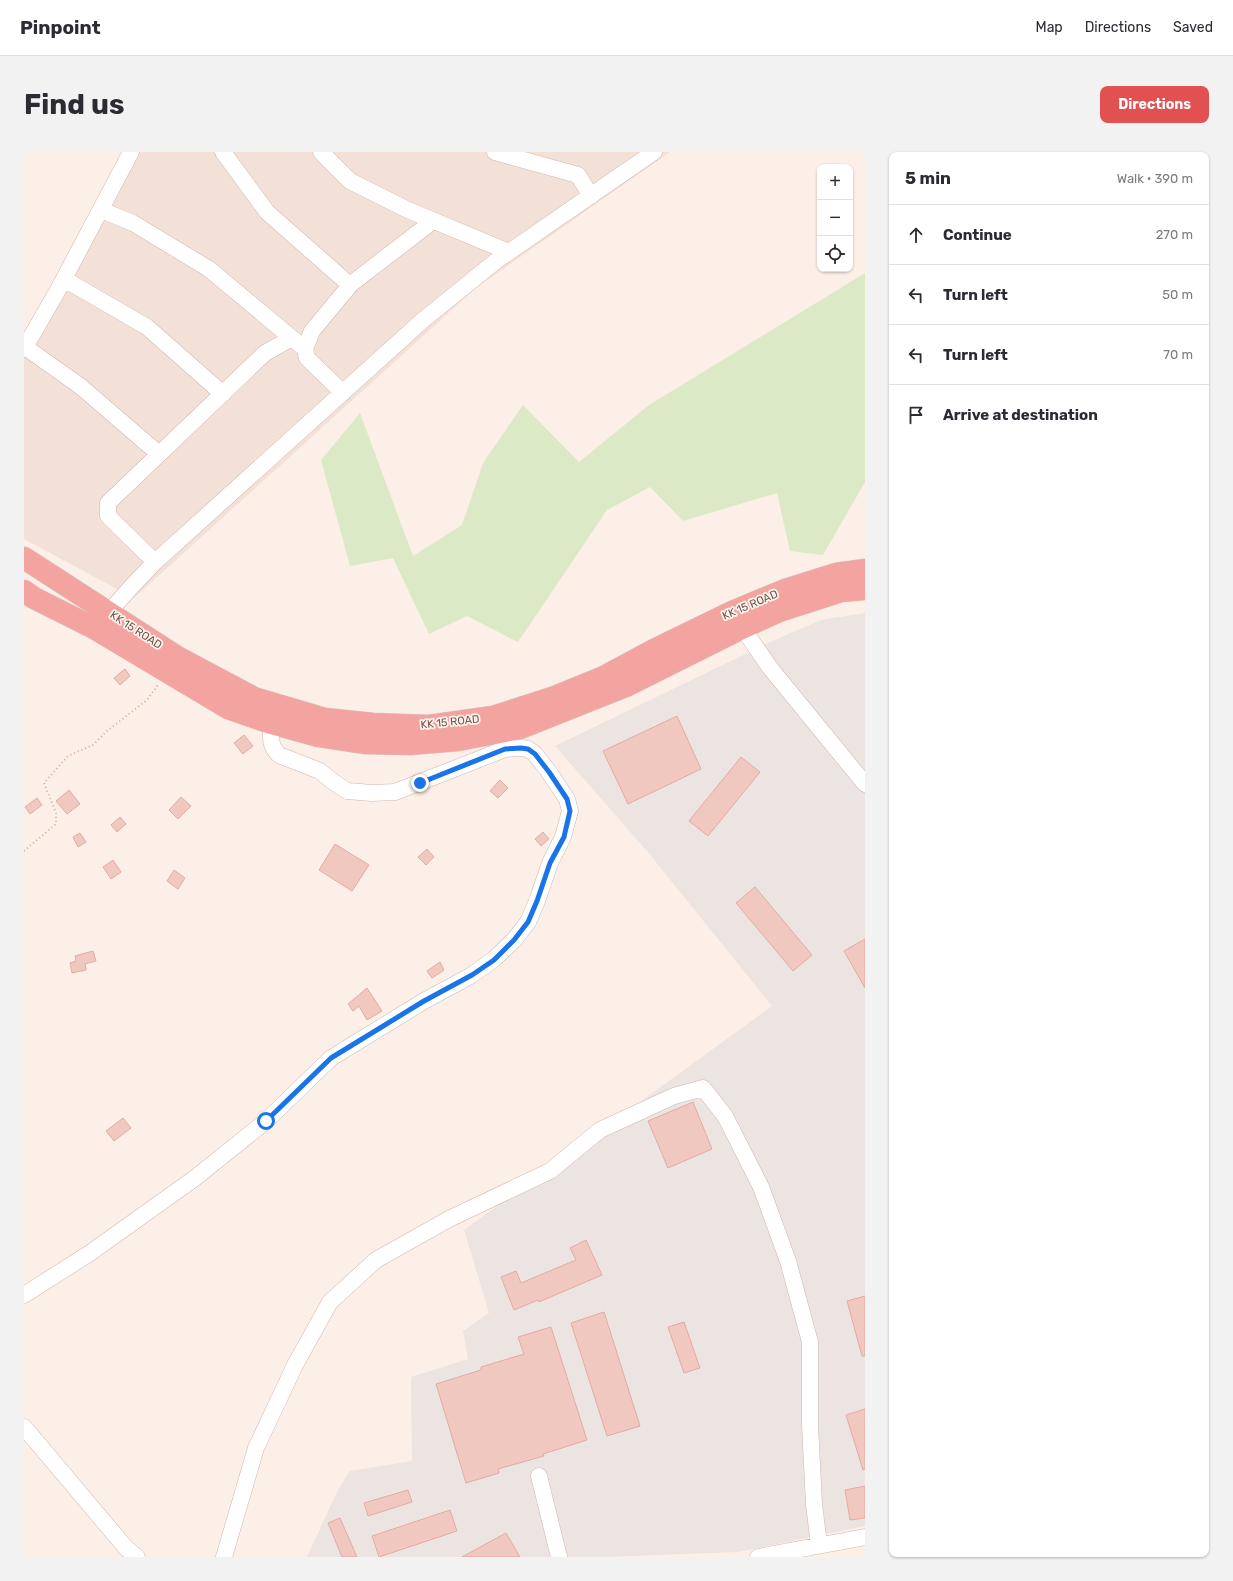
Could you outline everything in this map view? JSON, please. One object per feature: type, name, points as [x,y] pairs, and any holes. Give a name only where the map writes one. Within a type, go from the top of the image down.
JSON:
[{"type":"highway","name":"KK 15 ROAD","points":[[24,558],[177,657],[254,698],[325,719],[374,724],[429,726],[493,717],[555,697],[604,677],[656,649],[737,620],[779,611],[841,591],[865,590]]},
{"type":"highway","name":"KK 15 ROAD","points":[[24,591],[34,598],[94,628],[228,708],[271,723],[318,736],[364,743],[410,744],[458,740],[520,728],[628,685],[785,590],[836,574],[865,570]]},
{"type":"street","points":[[131,152],[64,279],[25,348],[80,386],[159,454]]},
{"type":"street","points":[[223,152],[267,212],[343,279]]},
{"type":"street","points":[[321,152],[350,181],[408,210],[509,252]]},
{"type":"street","points":[[495,152],[578,175],[591,196]]},
{"type":"street","points":[[109,612],[132,584],[155,562],[423,320],[509,252],[654,152]]},
{"type":"street","points":[[101,210],[133,223],[209,269],[305,349]]},
{"type":"street","points":[[343,393],[306,358],[305,349],[312,331],[351,284],[433,221]]},
{"type":"street","points":[[64,279],[147,327],[223,394]]},
{"type":"street","points":[[155,562],[108,516],[108,503],[265,354],[292,338]]},
{"type":"street","points":[[737,620],[771,669],[865,784]]},
{"type":"street","points":[[24,1295],[90,1253],[195,1178],[266,1121],[331,1058],[424,1001],[472,975],[494,960],[519,934],[528,922],[550,863],[564,837],[570,811],[567,799],[535,754],[528,749],[505,749],[395,792],[372,793],[347,791],[320,771],[279,755],[274,751],[272,745],[271,723]]},
{"type":"street","points":[[224,1557],[256,1448],[295,1365],[330,1302],[376,1260],[449,1219],[550,1171],[600,1130],[674,1096],[703,1088],[725,1116],[761,1188],[788,1260],[810,1342],[811,1449],[814,1504],[819,1545]]},
{"type":"street","points":[[24,1427],[126,1548],[137,1557]]},
{"type":"street","points":[[539,1476],[559,1557]]},
{"type":"street","points":[[758,1557],[865,1537]]},
{"type":"path","points":[[24,851],[56,824],[56,813],[44,783],[68,756],[93,746],[107,731],[147,700],[166,672]]},
{"type":"shaded area","points":[[128,152],[670,152],[476,288],[134,598],[24,539],[24,333]]},
{"type":"shaded area","points":[[865,613],[865,1526],[738,1552],[605,1557],[307,1557],[338,1490],[350,1471],[412,1461],[411,1377],[468,1359],[463,1331],[489,1313],[464,1230],[772,1006],[647,851],[555,746],[770,642],[821,620]]},
{"type":"green space","points":[[865,273],[865,482],[823,555],[790,551],[777,493],[683,521],[650,487],[607,510],[518,642],[467,616],[429,634],[393,558],[350,566],[321,460],[360,413],[413,556],[462,525],[483,463],[523,405],[579,462],[649,405]]},
{"type":"building","points":[[125,669],[130,676],[120,685],[114,678]]},
{"type":"building","points":[[677,716],[701,769],[628,804],[603,751]]},
{"type":"building","points":[[244,735],[253,746],[243,754],[234,743]]},
{"type":"building","points":[[741,757],[760,772],[708,836],[689,821]]},
{"type":"building","points":[[500,780],[508,788],[498,798],[490,791]]},
{"type":"building","points":[[69,790],[80,804],[67,814],[56,801]]},
{"type":"building","points":[[181,797],[191,806],[178,819],[169,810]]},
{"type":"building","points":[[37,798],[42,805],[30,814],[25,807]]},
{"type":"building","points":[[120,817],[126,824],[117,832],[111,825]]},
{"type":"building","points":[[543,832],[549,839],[541,846],[535,839]]},
{"type":"building","points":[[80,833],[86,842],[78,847],[73,837]]},
{"type":"building","points":[[335,844],[369,865],[352,891],[319,870]]},
{"type":"building","points":[[427,849],[434,857],[426,865],[418,857]]},
{"type":"building","points":[[113,860],[121,872],[111,879],[103,867]]},
{"type":"building","points":[[174,870],[185,878],[178,889],[167,881]]},
{"type":"building","points":[[755,887],[812,955],[793,971],[736,903]]},
{"type":"building","points":[[865,939],[865,988],[844,951]]},
{"type":"building","points":[[93,951],[96,961],[85,964],[86,970],[72,973],[70,963],[76,961],[75,956]]},
{"type":"building","points":[[440,962],[444,970],[432,978],[427,971]]},
{"type":"building","points":[[367,988],[382,1011],[367,1020],[359,1006],[353,1011],[348,1004]]},
{"type":"building","points":[[693,1102],[712,1149],[668,1168],[648,1121]]},
{"type":"building","points":[[123,1118],[131,1128],[114,1141],[106,1131]]},
{"type":"building","points":[[586,1240],[602,1275],[539,1302],[538,1300],[514,1310],[501,1277],[516,1271],[521,1283],[576,1260],[570,1248]]},
{"type":"building","points":[[865,1296],[865,1356],[862,1356],[847,1301]]},
{"type":"building","points":[[604,1312],[640,1426],[607,1436],[571,1323]]},
{"type":"building","points":[[684,1322],[700,1368],[684,1373],[668,1327]]},
{"type":"building","points":[[551,1327],[587,1440],[543,1454],[544,1456],[498,1469],[499,1473],[466,1483],[436,1384],[481,1370],[481,1367],[524,1354],[518,1337]]},
{"type":"building","points":[[865,1409],[865,1469],[863,1470],[846,1415]]},
{"type":"building","points":[[865,1486],[865,1518],[850,1520],[845,1490]]},
{"type":"building","points":[[408,1490],[412,1502],[368,1516],[364,1503]]},
{"type":"building","points":[[450,1510],[457,1531],[379,1557],[372,1536]]},
{"type":"building","points":[[340,1518],[357,1557],[342,1557],[328,1523]]},
{"type":"building","points":[[506,1533],[520,1557],[462,1557]]},
{"type":"route","points":[[266,1121],[331,1058],[424,1001],[472,975],[494,960],[514,940],[528,922],[550,863],[564,837],[570,811],[567,799],[549,772],[535,754],[528,749],[505,749],[420,783]]}]
